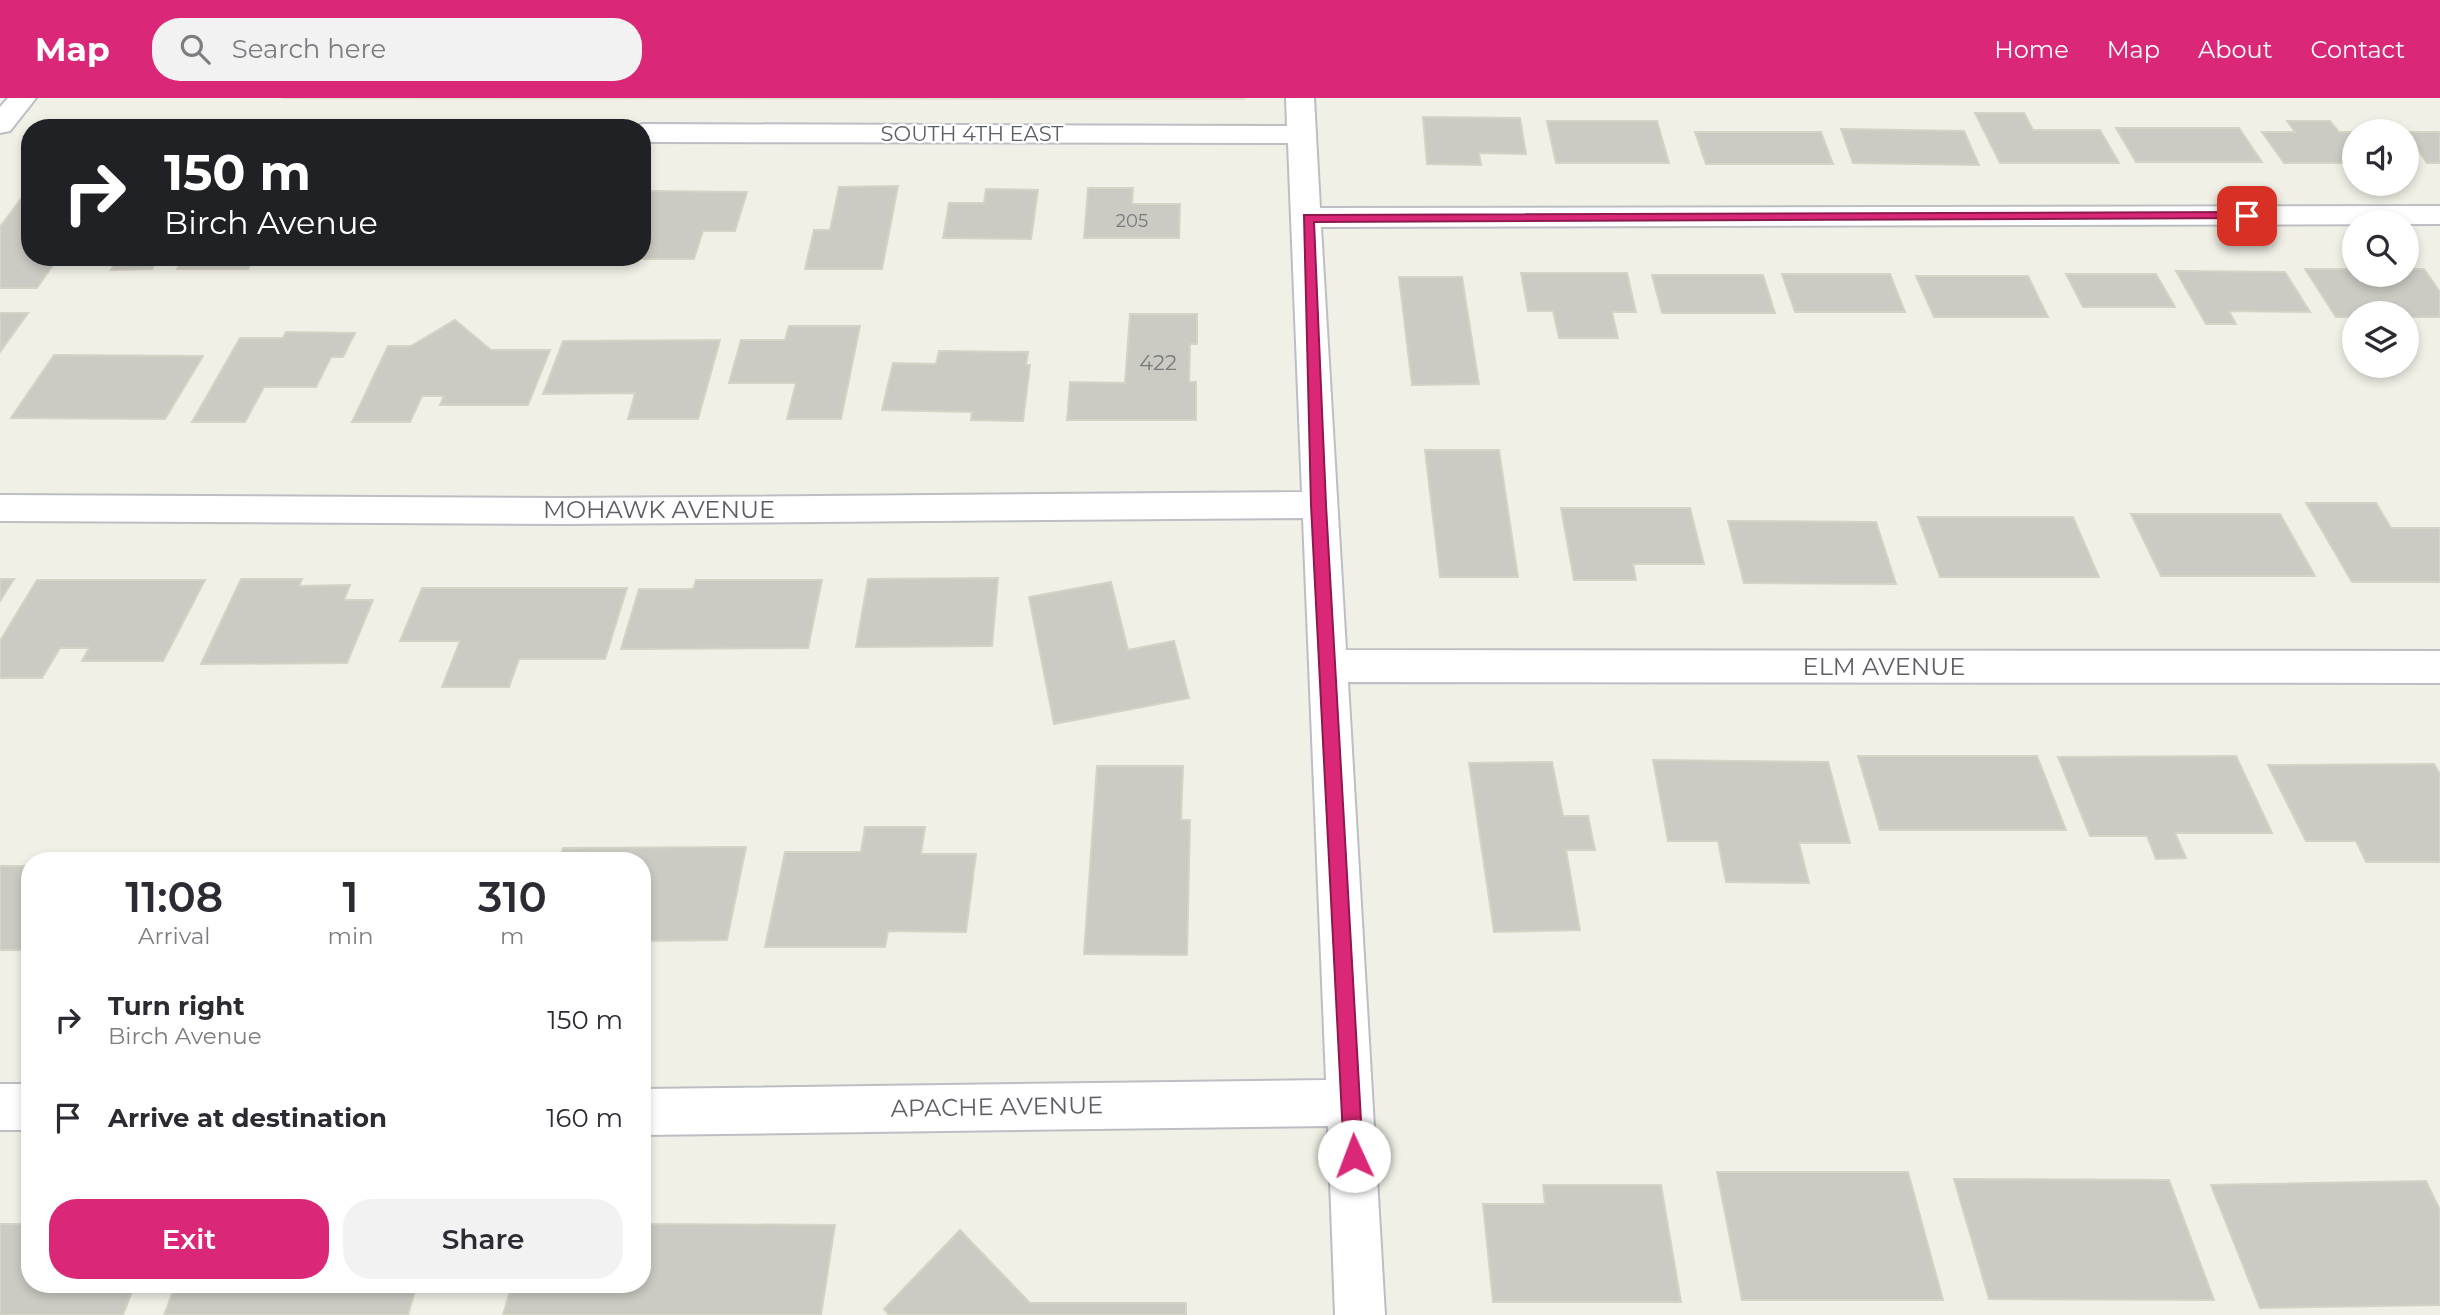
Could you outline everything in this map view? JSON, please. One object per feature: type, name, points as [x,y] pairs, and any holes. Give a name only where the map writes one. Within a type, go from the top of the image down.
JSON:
[{"type":"street","points":[[7,133],[22,98]]},
{"type":"street","points":[[1301,116],[1308,218],[1318,505],[1352,1103],[1360,1315]]},
{"type":"street","name":"SOUTH 4TH EAST","points":[[651,133],[1301,116]]},
{"type":"street","points":[[1308,218],[2440,215]]},
{"type":"street","name":"MOHAWK AVENUE","points":[[0,508],[565,511],[1318,505]]},
{"type":"street","name":"ELM AVENUE","points":[[1329,666],[2440,667]]},
{"type":"street","name":"APACHE AVENUE","points":[[651,1112],[1352,1103]]},
{"type":"street","points":[[0,1107],[21,1107]]},
{"type":"shaded area","points":[[1245,98],[1245,100],[281,99]]},
{"type":"building","points":[[1975,113],[2024,113],[2033,130],[2100,130],[2119,163],[2000,163]]},
{"type":"building","points":[[1423,117],[1520,118],[1526,154],[1479,153],[1481,165],[1427,164]]},
{"type":"building","points":[[1547,121],[1657,121],[1669,163],[1556,163]]},
{"type":"building","points":[[2287,121],[2330,121],[2342,132],[2342,163],[2284,163],[2262,132],[2295,132]]},
{"type":"building","points":[[2116,128],[2239,128],[2262,162],[2136,162]]},
{"type":"building","points":[[1841,129],[1964,131],[1979,165],[1853,163]]},
{"type":"building","points":[[1695,132],[1821,132],[1833,164],[1706,164]]},
{"type":"building","points":[[2419,132],[2440,132],[2440,163],[2427,163],[2419,151]]},
{"type":"building","points":[[898,186],[882,269],[805,269],[814,230],[830,230],[839,187]]},
{"type":"building","points":[[1088,188],[1133,188],[1132,204],[1180,204],[1179,238],[1084,238]]},
{"type":"building","points":[[986,189],[1038,190],[1031,239],[943,238],[949,203],[984,203]]},
{"type":"building","points":[[651,191],[747,192],[735,231],[703,231],[694,259],[651,259]]},
{"type":"building","points":[[21,199],[21,266],[52,266],[37,288],[0,288],[0,227]]},
{"type":"building","points":[[113,266],[154,266],[152,269],[111,270]]},
{"type":"building","points":[[179,266],[250,266],[248,269],[177,269]]},
{"type":"building","points":[[2305,269],[2342,269],[2342,287],[2419,287],[2419,269],[2424,269],[2440,292],[2440,317],[2419,317],[2419,301],[2342,301],[2342,317],[2336,317]]},
{"type":"building","points":[[2176,271],[2285,272],[2310,312],[2229,311],[2236,324],[2206,324]]},
{"type":"building","points":[[1521,273],[1627,273],[1636,312],[1612,312],[1618,338],[1559,338],[1553,311],[1528,311]]},
{"type":"building","points":[[1782,274],[1890,274],[1905,312],[1795,312]]},
{"type":"building","points":[[2066,274],[2156,274],[2175,307],[2083,307]]},
{"type":"building","points":[[1652,275],[1763,275],[1775,313],[1662,313]]},
{"type":"building","points":[[1916,276],[2028,276],[2048,317],[1934,317]]},
{"type":"building","points":[[1399,277],[1462,277],[1479,384],[1412,385]]},
{"type":"building","points":[[0,313],[28,313],[0,352]]},
{"type":"building","points":[[1130,314],[1197,314],[1197,344],[1190,344],[1189,382],[1196,382],[1196,420],[1067,420],[1070,382],[1125,383]]},
{"type":"building","points":[[455,320],[491,350],[550,350],[528,405],[440,405],[444,396],[422,396],[410,422],[352,422],[388,346],[411,346]]},
{"type":"building","points":[[789,326],[860,326],[841,419],[787,419],[796,383],[729,383],[741,340],[785,340]]},
{"type":"building","points":[[286,332],[355,333],[343,357],[331,357],[316,387],[264,387],[245,422],[192,422],[240,338],[283,338]]},
{"type":"building","points":[[720,340],[698,419],[628,419],[635,393],[543,394],[563,341]]},
{"type":"building","points":[[939,351],[1028,352],[1026,365],[1030,365],[1023,421],[971,420],[972,412],[882,410],[893,363],[936,364]]},
{"type":"building","points":[[54,355],[203,356],[165,419],[11,418]]},
{"type":"building","points":[[1425,450],[1499,450],[1518,577],[1440,577]]},
{"type":"building","points":[[2306,503],[2376,503],[2391,528],[2440,528],[2440,582],[2352,582]]},
{"type":"building","points":[[1561,508],[1690,508],[1704,564],[1633,564],[1636,580],[1574,580]]},
{"type":"building","points":[[2131,514],[2280,514],[2315,576],[2161,576]]},
{"type":"building","points":[[1918,517],[2073,517],[2099,577],[1940,577]]},
{"type":"building","points":[[1728,521],[1876,522],[1896,584],[1744,583]]},
{"type":"building","points":[[998,578],[992,646],[856,647],[868,579]]},
{"type":"building","points":[[0,579],[14,579],[0,601]]},
{"type":"building","points":[[241,579],[302,579],[299,586],[350,585],[344,600],[373,600],[347,663],[201,664]]},
{"type":"building","points":[[37,580],[205,580],[163,661],[82,661],[89,648],[60,648],[42,678],[0,678],[0,641]]},
{"type":"building","points":[[696,580],[822,580],[808,648],[621,649],[639,589],[693,589]]},
{"type":"building","points":[[1111,582],[1128,650],[1174,641],[1189,698],[1054,724],[1029,597]]},
{"type":"building","points":[[422,588],[627,588],[605,659],[519,659],[509,687],[442,687],[460,641],[400,641]]},
{"type":"building","points":[[1858,756],[2037,756],[2066,830],[1880,830]]},
{"type":"building","points":[[2236,756],[2272,833],[2175,833],[2186,858],[2156,859],[2147,836],[2090,836],[2058,757]]},
{"type":"building","points":[[1653,760],[1828,762],[1850,843],[1799,843],[1809,883],[1726,882],[1718,841],[1668,841]]},
{"type":"building","points":[[1552,762],[1563,816],[1588,816],[1595,850],[1566,850],[1580,930],[1494,932],[1469,763]]},
{"type":"building","points":[[2434,764],[2440,774],[2440,862],[2366,862],[2356,841],[2306,841],[2268,765]]},
{"type":"building","points":[[1097,766],[1183,766],[1181,820],[1190,820],[1187,955],[1084,954]]},
{"type":"building","points":[[865,827],[925,827],[921,854],[976,854],[966,932],[888,931],[885,947],[765,947],[785,852],[861,852]]},
{"type":"building","points":[[746,847],[727,940],[651,941],[651,852],[562,852],[563,848]]},
{"type":"building","points":[[0,866],[21,866],[21,950],[0,950]]},
{"type":"building","points":[[1717,1172],[1908,1172],[1943,1300],[1742,1300]]},
{"type":"building","points":[[1954,1179],[2169,1180],[2214,1300],[1989,1299]]},
{"type":"building","points":[[2426,1181],[2440,1210],[2440,1305],[2260,1308],[2211,1185]]},
{"type":"building","points":[[1543,1185],[1661,1185],[1681,1302],[1493,1302],[1483,1204],[1545,1204]]},
{"type":"building","points":[[0,1224],[21,1224],[21,1293],[132,1293],[123,1315],[0,1315]]},
{"type":"building","points":[[651,1224],[835,1225],[821,1315],[503,1315],[509,1293],[651,1293]]},
{"type":"building","points":[[960,1230],[1030,1303],[1186,1303],[1186,1315],[889,1315],[884,1309]]},
{"type":"building","points":[[173,1293],[414,1293],[408,1315],[164,1315]]},
{"type":"route","points":[[1354,1156],[1318,505],[1308,218],[2247,216]]}]
